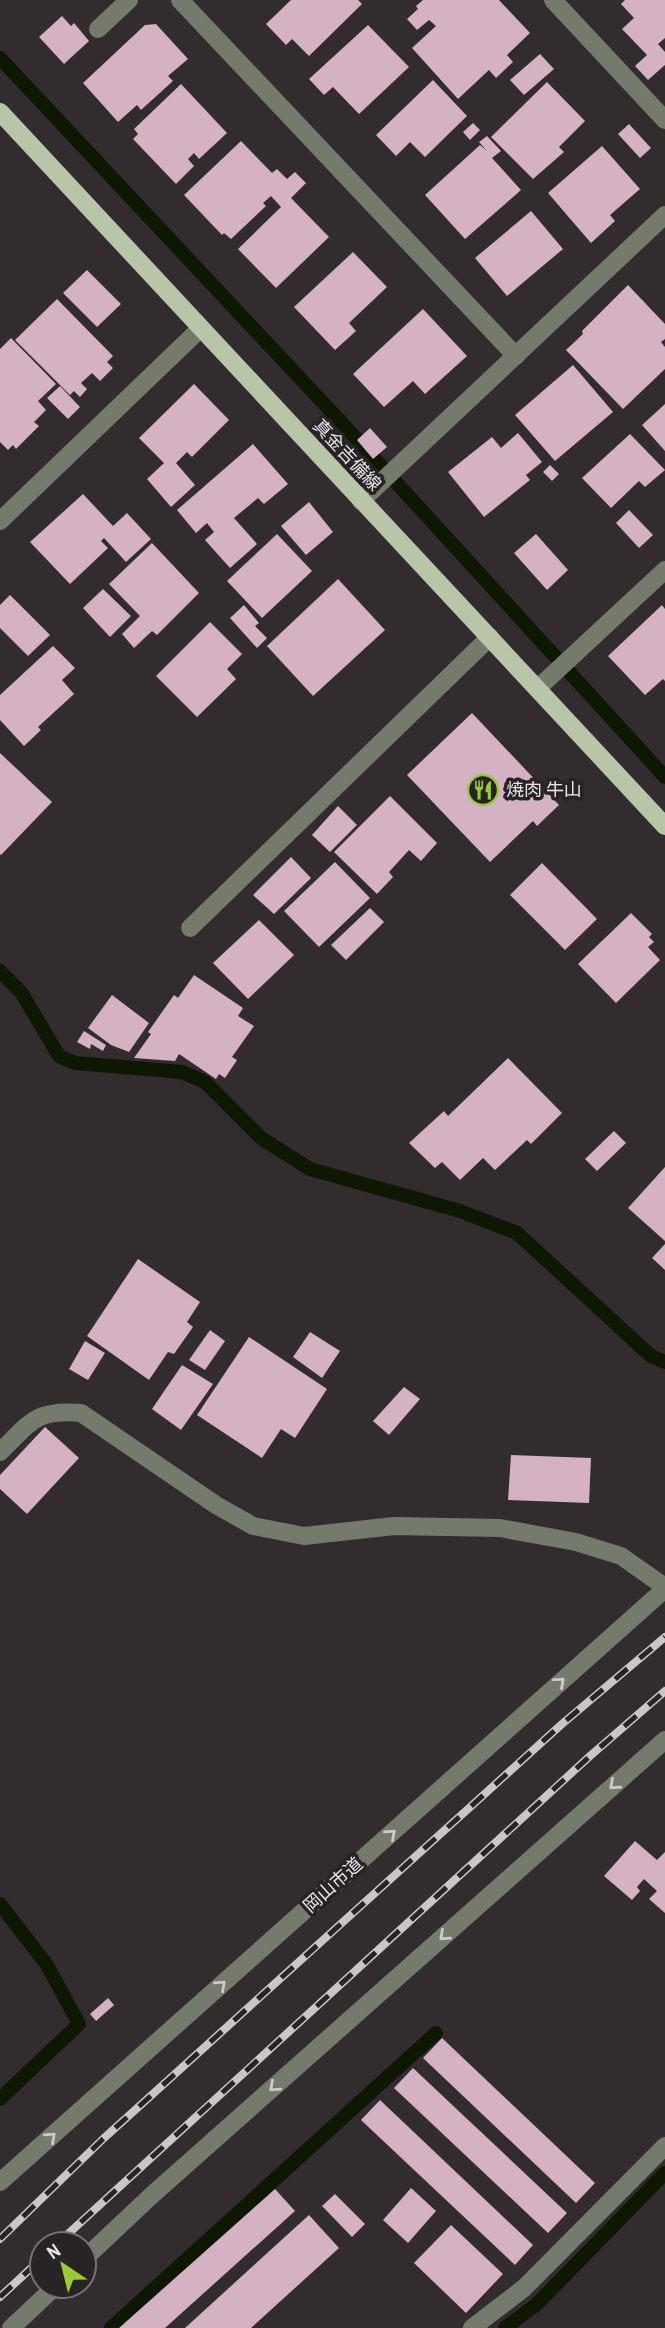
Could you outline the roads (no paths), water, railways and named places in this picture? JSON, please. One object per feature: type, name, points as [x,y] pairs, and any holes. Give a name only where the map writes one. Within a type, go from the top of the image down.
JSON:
[{"type":"main road","name":"真金吉備線","points":[[0,112],[490,637],[545,682],[665,825]]},
{"type":"street","points":[[98,29],[129,0]]},
{"type":"street","points":[[180,0],[516,356]]},
{"type":"street","points":[[553,0],[665,120]]},
{"type":"street","points":[[361,501],[665,215]]},
{"type":"street","points":[[0,521],[201,328]]},
{"type":"street","points":[[545,682],[665,570]]},
{"type":"street","points":[[190,928],[490,637]]},
{"type":"street","points":[[0,1452],[33,1420],[56,1411],[81,1413],[253,1526],[304,1536],[394,1526],[500,1528],[576,1542],[621,1556],[665,1588]]},
{"type":"street","name":"岡山市道","points":[[0,2182],[665,1588]]},
{"type":"street","points":[[98,2246],[665,1740]]},
{"type":"street","points":[[472,2328],[524,2288],[665,2146]]},
{"type":"street","points":[[11,2328],[41,2300]]},
{"type":"waterway","points":[[0,58],[342,423],[665,777]]},
{"type":"waterway","points":[[0,971],[21,992],[59,1056],[75,1063],[182,1072],[205,1082],[261,1138],[310,1169],[460,1211],[517,1233],[651,1356],[665,1362]]},
{"type":"waterway","points":[[0,1904],[47,1965],[79,2024],[0,2099]]},
{"type":"waterway","points":[[111,2328],[436,2033]]},
{"type":"waterway","points":[[505,2328],[537,2304],[665,2173]]},
{"type":"railway","points":[[0,2239],[103,2139],[562,1724],[665,1637]]},
{"type":"railway","points":[[72,2230],[590,1756],[665,1691]]},
{"type":"railway","points":[[0,2297],[28,2271]]},
{"type":"place","name":"焼肉 牛山","points":[[483,790]]}]
